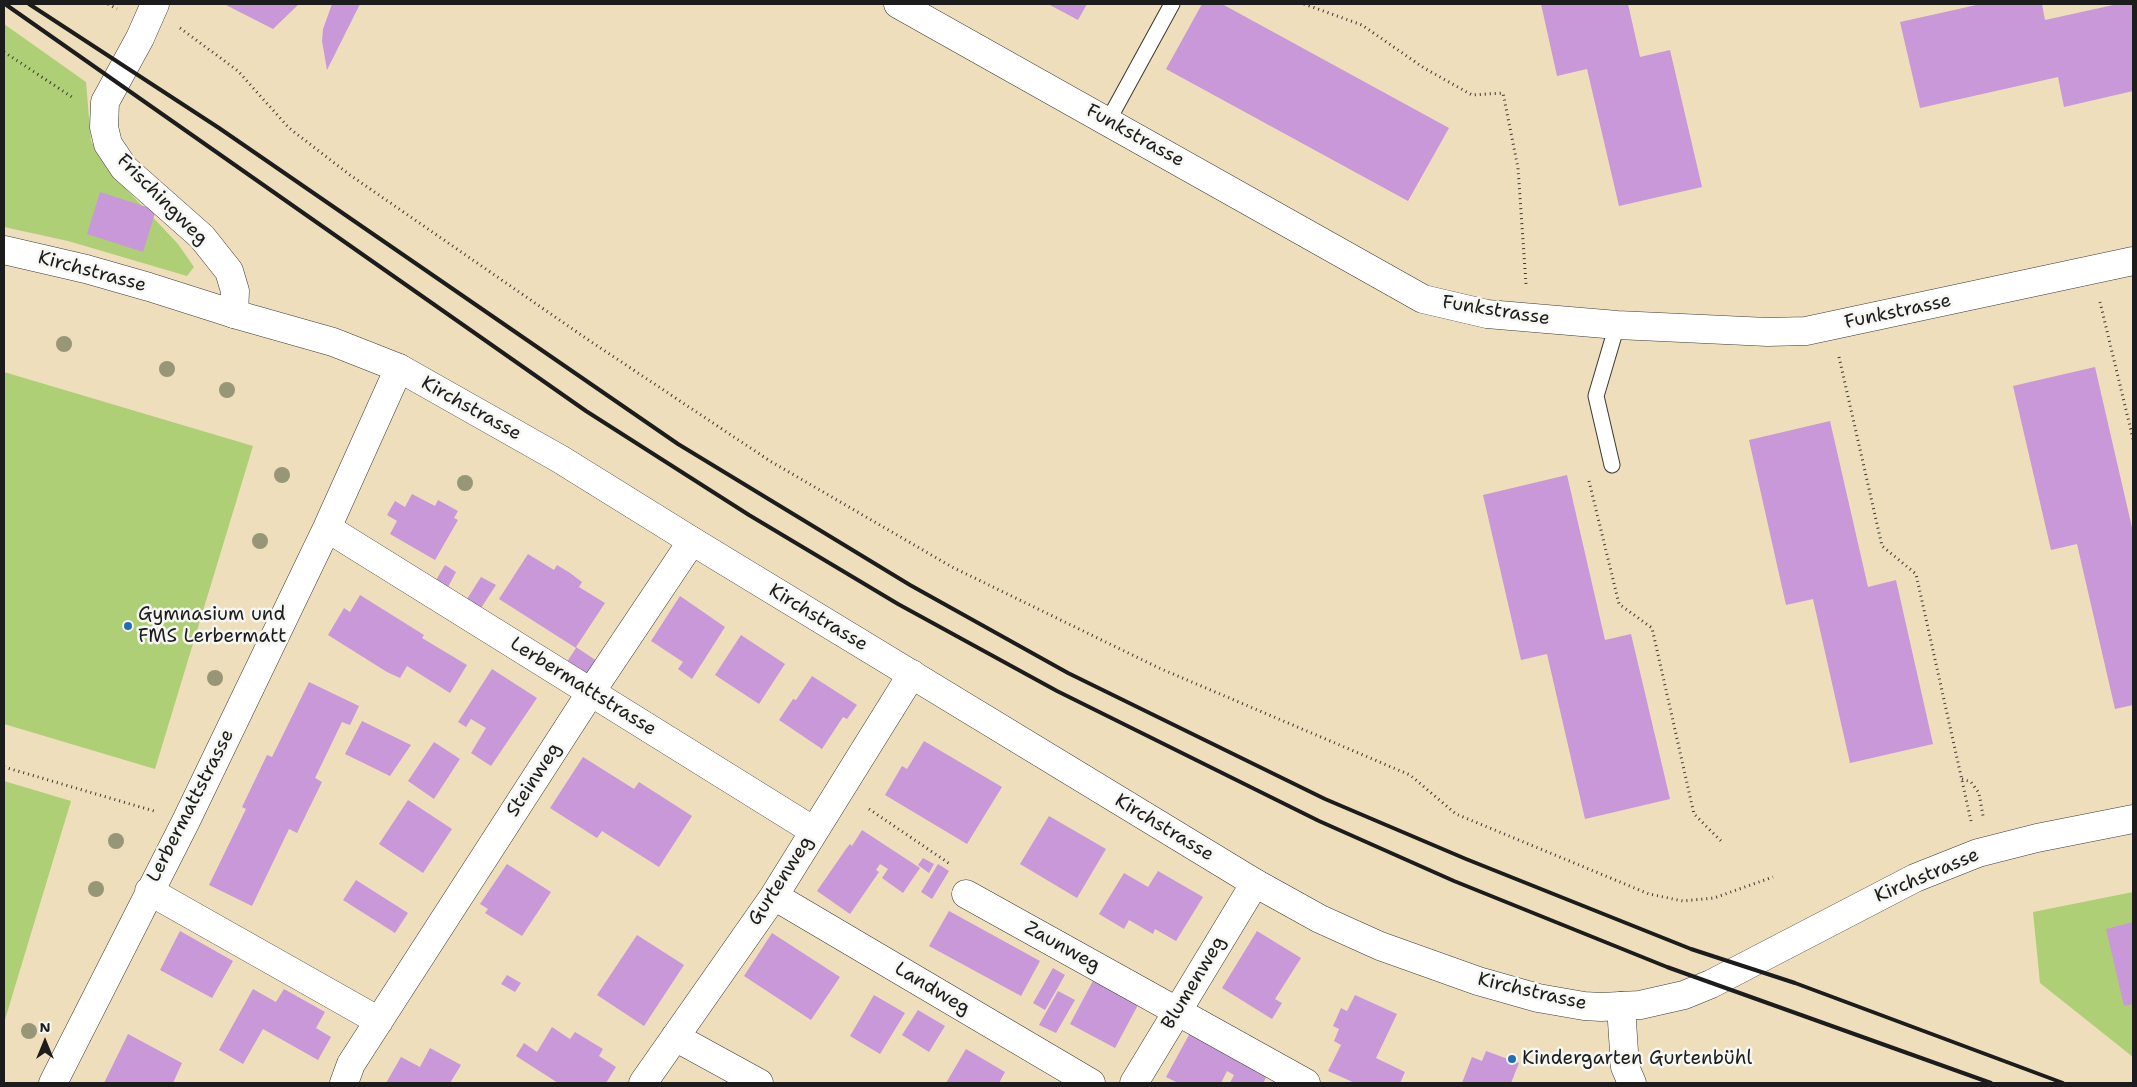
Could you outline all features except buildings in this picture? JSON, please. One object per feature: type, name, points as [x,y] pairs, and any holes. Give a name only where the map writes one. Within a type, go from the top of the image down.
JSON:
[{"type":"street","name":"Funkstrasse","points":[[898,4],[1423,299],[1487,314],[1617,325],[1768,332],[1806,331],[2133,261]]},
{"type":"street","name":"Frischingweg","points":[[154,6],[140,38],[105,102],[104,127],[108,144],[124,168],[202,237],[229,270],[235,291],[234,314]]},
{"type":"street","name":"Kirchstrasse","points":[[4,250],[86,269],[333,342],[398,368],[560,459],[692,542],[1255,882],[1320,919],[1380,946],[1478,981],[1555,1002],[1584,1006],[1621,1006],[1663,1001],[1711,984],[1915,878],[1978,853],[2037,838],[2133,819]]},
{"type":"street","name":"Lerbermattstrasse","points":[[53,1083],[186,821],[327,528],[398,368]]},
{"type":"street","name":"Lerbermattstrasse","points":[[327,528],[814,831]]},
{"type":"street","name":"Steinweg","points":[[344,1083],[351,1064],[591,692],[692,542]]},
{"type":"street","name":"Gurtenweg","points":[[643,1083],[774,896],[912,674]]},
{"type":"street","name":"Blumenweg","points":[[1134,1083],[1255,882]]},
{"type":"street","points":[[149,891],[379,1021]]},
{"type":"street","name":"Zaunweg","points":[[966,894],[1306,1083]]},
{"type":"street","name":"Landweg","points":[[774,896],[1091,1083]]},
{"type":"street","points":[[1621,1006],[1625,1067],[1632,1083]]},
{"type":"street","points":[[675,1037],[759,1083]]},
{"type":"lane","points":[[1108,121],[1172,4]]},
{"type":"lane","points":[[1612,464],[1596,396],[1617,325]]},
{"type":"path","points":[[1304,4],[1362,24],[1424,68],[1472,95],[1503,93],[1518,168],[1529,319]]},
{"type":"path","points":[[154,6],[238,71],[289,128],[350,175],[587,339],[770,461],[952,566],[1159,668],[1410,775],[1456,814],[1649,894],[1683,901],[1714,898],[1773,877]]},
{"type":"path","points":[[4,52],[77,99]]},
{"type":"path","points":[[2092,270],[2133,439]]},
{"type":"path","points":[[1832,326],[1882,546],[1916,574],[1969,811]]},
{"type":"path","points":[[1587,472],[1620,604],[1652,628],[1694,814],[1723,843]]},
{"type":"path","points":[[4,767],[186,821]]},
{"type":"path","points":[[1962,779],[1971,782],[1979,793],[1984,820],[1972,824]]},
{"type":"path","points":[[840,789],[960,871],[966,894]]},
{"type":"green space","points":[[4,24],[86,82],[91,141],[111,173],[178,244],[194,267],[187,276],[68,241],[4,227]]},
{"type":"green space","points":[[4,372],[253,446],[155,769],[4,724]]},
{"type":"green space","points":[[4,781],[71,801],[4,1023]]},
{"type":"green space","points":[[2133,892],[2133,1057],[2040,983],[2033,912]]},
{"type":"railway","points":[[5,4],[586,411],[749,515],[898,604],[1057,691],[1319,821],[1454,881],[1667,967],[1991,1083]]},
{"type":"railway","points":[[29,4],[219,128],[678,444],[910,585],[1068,673],[1325,799],[1466,859],[1691,949],[1795,983],[2063,1083]]},
{"type":"place","name":"Gymnasium und FMS Lerbermatt","points":[[128,626]]},
{"type":"place","name":"Kindergarten Gurtenbühl","points":[[1512,1059]]}]
